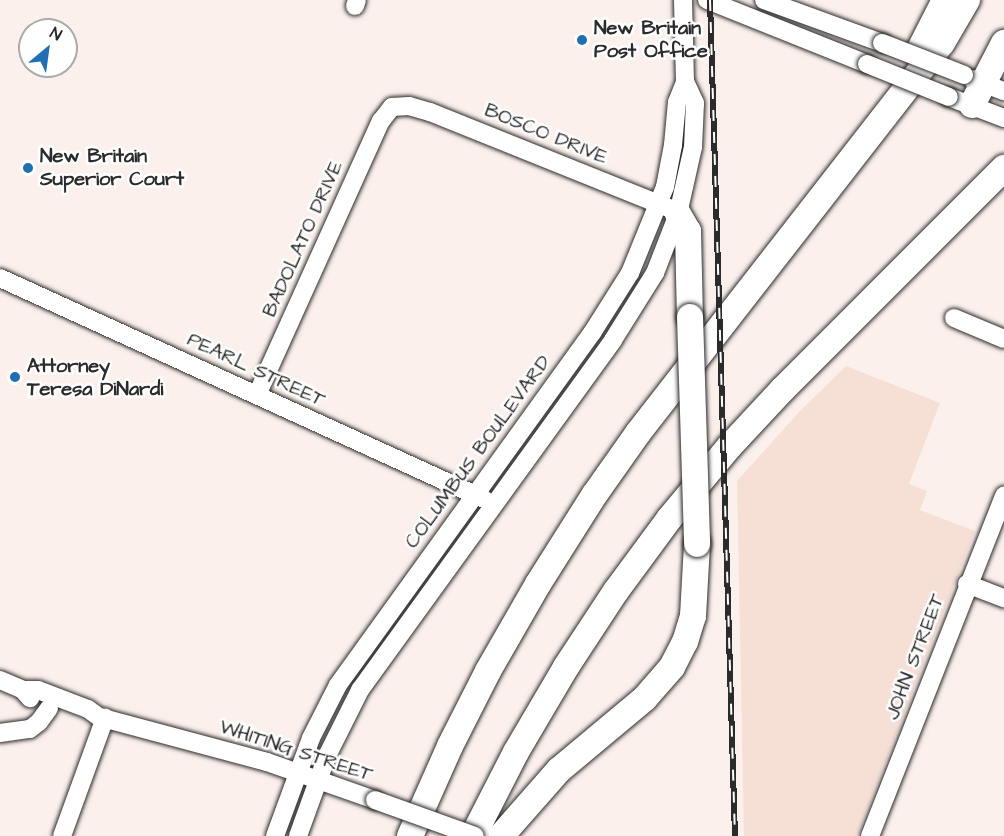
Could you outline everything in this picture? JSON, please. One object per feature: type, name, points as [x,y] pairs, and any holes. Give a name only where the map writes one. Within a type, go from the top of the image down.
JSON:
[{"type":"highway","points":[[878,124],[945,0]]},
{"type":"highway","points":[[410,836],[450,746],[480,687],[533,593],[591,500],[638,433],[942,43],[968,0]]},
{"type":"highway","points":[[974,90],[1004,43]]},
{"type":"highway","points":[[474,836],[516,752],[554,687],[616,591],[669,519],[776,396],[1004,168]]},
{"type":"highway","points":[[501,836],[559,770],[645,698],[672,667],[685,642],[693,616],[697,544],[688,231],[669,209]]},
{"type":"street","name":"COLUMBUS BOULEVARD","points":[[275,836],[320,719],[338,685],[618,295],[640,254],[669,209],[690,168],[694,103],[686,82],[683,0]]},
{"type":"street","points":[[707,0],[867,64],[974,90]]},
{"type":"street","points":[[764,0],[882,43],[974,90],[1004,118]]},
{"type":"street","name":"BOSCO DRIVE","points":[[395,106],[409,106],[430,112],[669,209]]},
{"type":"street","name":"BADOLATO DRIVE","points":[[257,395],[382,118],[395,106]]},
{"type":"street","name":"COLUMBUS BOULEVARD","points":[[298,836],[339,728],[364,684],[637,305],[657,268],[669,209]]},
{"type":"street","name":"PEARL STREET","points":[[0,278],[494,504]]},
{"type":"street","points":[[954,318],[1004,339]]},
{"type":"street","name":"JOHN STREET","points":[[870,836],[967,584],[1004,495]]},
{"type":"street","points":[[967,584],[1004,597]]},
{"type":"street","name":"WHITING STREET","points":[[0,680],[23,690],[34,701],[49,708],[83,719],[102,717]]},
{"type":"street","name":"WHITING STREET","points":[[23,690],[38,690],[88,709],[102,717],[298,772],[474,836]]},
{"type":"street","points":[[0,733],[31,729],[49,708]]},
{"type":"street","points":[[62,836],[102,717]]},
{"type":"shaded area","points":[[846,366],[940,403],[909,484],[927,491],[920,510],[975,531],[857,836],[744,836],[737,481],[800,411]]},
{"type":"railway","points":[[710,0],[735,836]]},
{"type":"place","name":"New Britain Post Office","points":[[582,40]]},
{"type":"place","name":"New Britain Superior Court","points":[[28,168]]},
{"type":"place","name":"Attorney Teresa DiNardi","points":[[15,377]]}]
